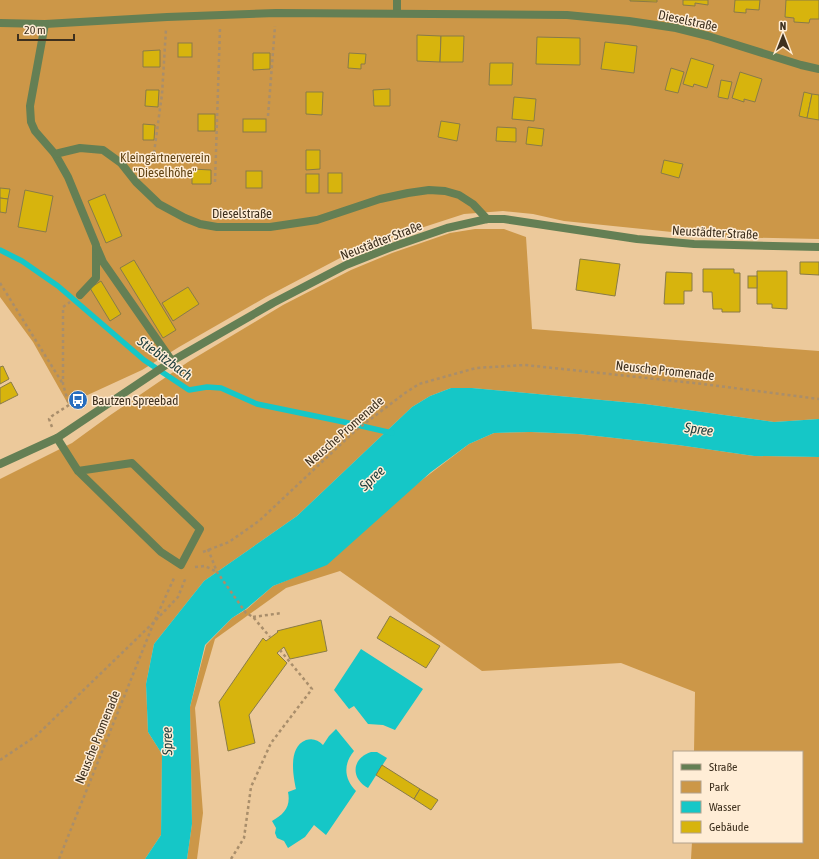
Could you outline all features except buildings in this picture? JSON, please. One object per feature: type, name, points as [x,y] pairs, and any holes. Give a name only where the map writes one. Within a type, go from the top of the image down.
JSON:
[{"type":"street","points":[[397,0],[397,13]]},
{"type":"street","name":"Dieselstraße","points":[[0,23],[45,24],[276,13],[567,15],[629,21],[676,28],[819,69]]},
{"type":"street","points":[[45,24],[30,106],[31,122],[35,131],[55,154],[68,177],[104,262],[170,363]]},
{"type":"street","name":"Dieselstraße","points":[[55,154],[80,148],[103,150],[121,163],[136,182],[159,204],[200,224],[217,227],[270,227],[317,220],[380,199],[429,190],[445,191],[459,195],[472,204],[487,219]]},
{"type":"street","name":"Neustädter Straße","points":[[0,464],[57,438],[170,363],[273,303],[346,265],[447,228],[487,219],[504,219],[637,239],[694,244],[819,247]]},
{"type":"street","points":[[80,295],[96,278],[96,245]]},
{"type":"street","points":[[57,438],[78,471],[161,552],[181,565],[200,529],[132,463],[78,471]]},
{"type":"path","points":[[268,116],[276,13]]},
{"type":"path","points":[[215,182],[220,15]]},
{"type":"path","points":[[154,153],[162,94],[167,17]]},
{"type":"path","points":[[0,284],[63,384]]},
{"type":"path","points":[[57,438],[49,420],[52,416],[69,406],[63,384],[63,307]]},
{"type":"path","name":"Neusche Promenade","points":[[201,553],[208,549],[230,542],[259,521],[355,431],[405,393],[419,384],[476,368],[525,365],[703,384],[819,399]]},
{"type":"path","points":[[208,549],[217,572],[246,613],[253,617],[270,637]]},
{"type":"path","name":"Neusche Promenade","points":[[59,859],[154,622],[181,565]]},
{"type":"path","points":[[154,622],[178,597],[186,576],[195,567],[206,566],[217,572]]},
{"type":"path","points":[[253,617],[282,613]]},
{"type":"path","name":"Neusche Promenade","points":[[0,760],[36,736],[154,622]]},
{"type":"path","points":[[231,859],[244,838],[251,788],[271,743],[312,689],[280,650]]},
{"type":"green space","name":"Kleingärtnerverein \"Dieselhöhe\"","points":[[0,0],[819,0],[819,239],[721,237],[564,221],[533,214],[503,211],[464,214],[387,239],[342,257],[266,297],[142,370],[68,404],[33,342],[0,297]]},
{"type":"green space","points":[[475,229],[504,229],[526,237],[532,329],[819,351],[819,419],[774,422],[645,404],[472,388],[451,388],[430,396],[412,407],[297,516],[204,581],[154,644],[146,684],[148,732],[162,754],[161,835],[145,859],[0,859],[0,479],[72,443],[188,362],[283,305],[351,270],[392,253],[450,233]]},
{"type":"green space","points":[[531,432],[578,434],[678,445],[754,456],[819,457],[819,859],[691,859],[692,843],[803,843],[803,751],[694,751],[695,692],[621,663],[482,671],[340,571],[286,588],[215,639],[195,708],[203,813],[197,859],[187,859],[192,824],[190,707],[206,645],[232,618],[247,609],[273,586],[295,577],[469,444],[494,433]]},
{"type":"water","name":"Spree","points":[[451,388],[472,388],[645,404],[774,422],[819,419],[819,457],[754,456],[678,445],[578,434],[531,432],[494,433],[469,444],[431,472],[327,565],[273,586],[246,609],[232,618],[205,645],[190,707],[192,824],[187,859],[145,859],[161,835],[162,754],[148,732],[146,684],[154,644],[204,581],[297,516],[412,407],[430,396]]},
{"type":"water","points":[[361,649],[423,689],[395,730],[383,725],[368,724],[354,706],[349,709],[334,690]]},
{"type":"water","points":[[336,729],[354,751],[348,761],[346,771],[349,782],[356,791],[326,835],[314,825],[305,837],[288,848],[284,841],[277,838],[275,833],[276,828],[272,821],[286,810],[289,797],[288,792],[296,789],[293,762],[296,749],[300,744],[309,739],[315,740],[323,745]]},
{"type":"water","points":[[371,752],[377,752],[387,758],[368,788],[358,779],[356,768],[360,759]]},
{"type":"waterway","name":"Stiebitzbach","points":[[0,250],[22,261],[58,286],[144,360],[189,390],[207,387],[221,388],[257,404],[392,433]]},
{"type":"place","name":"Bautzen Spreebad","points":[[78,400]]}]
